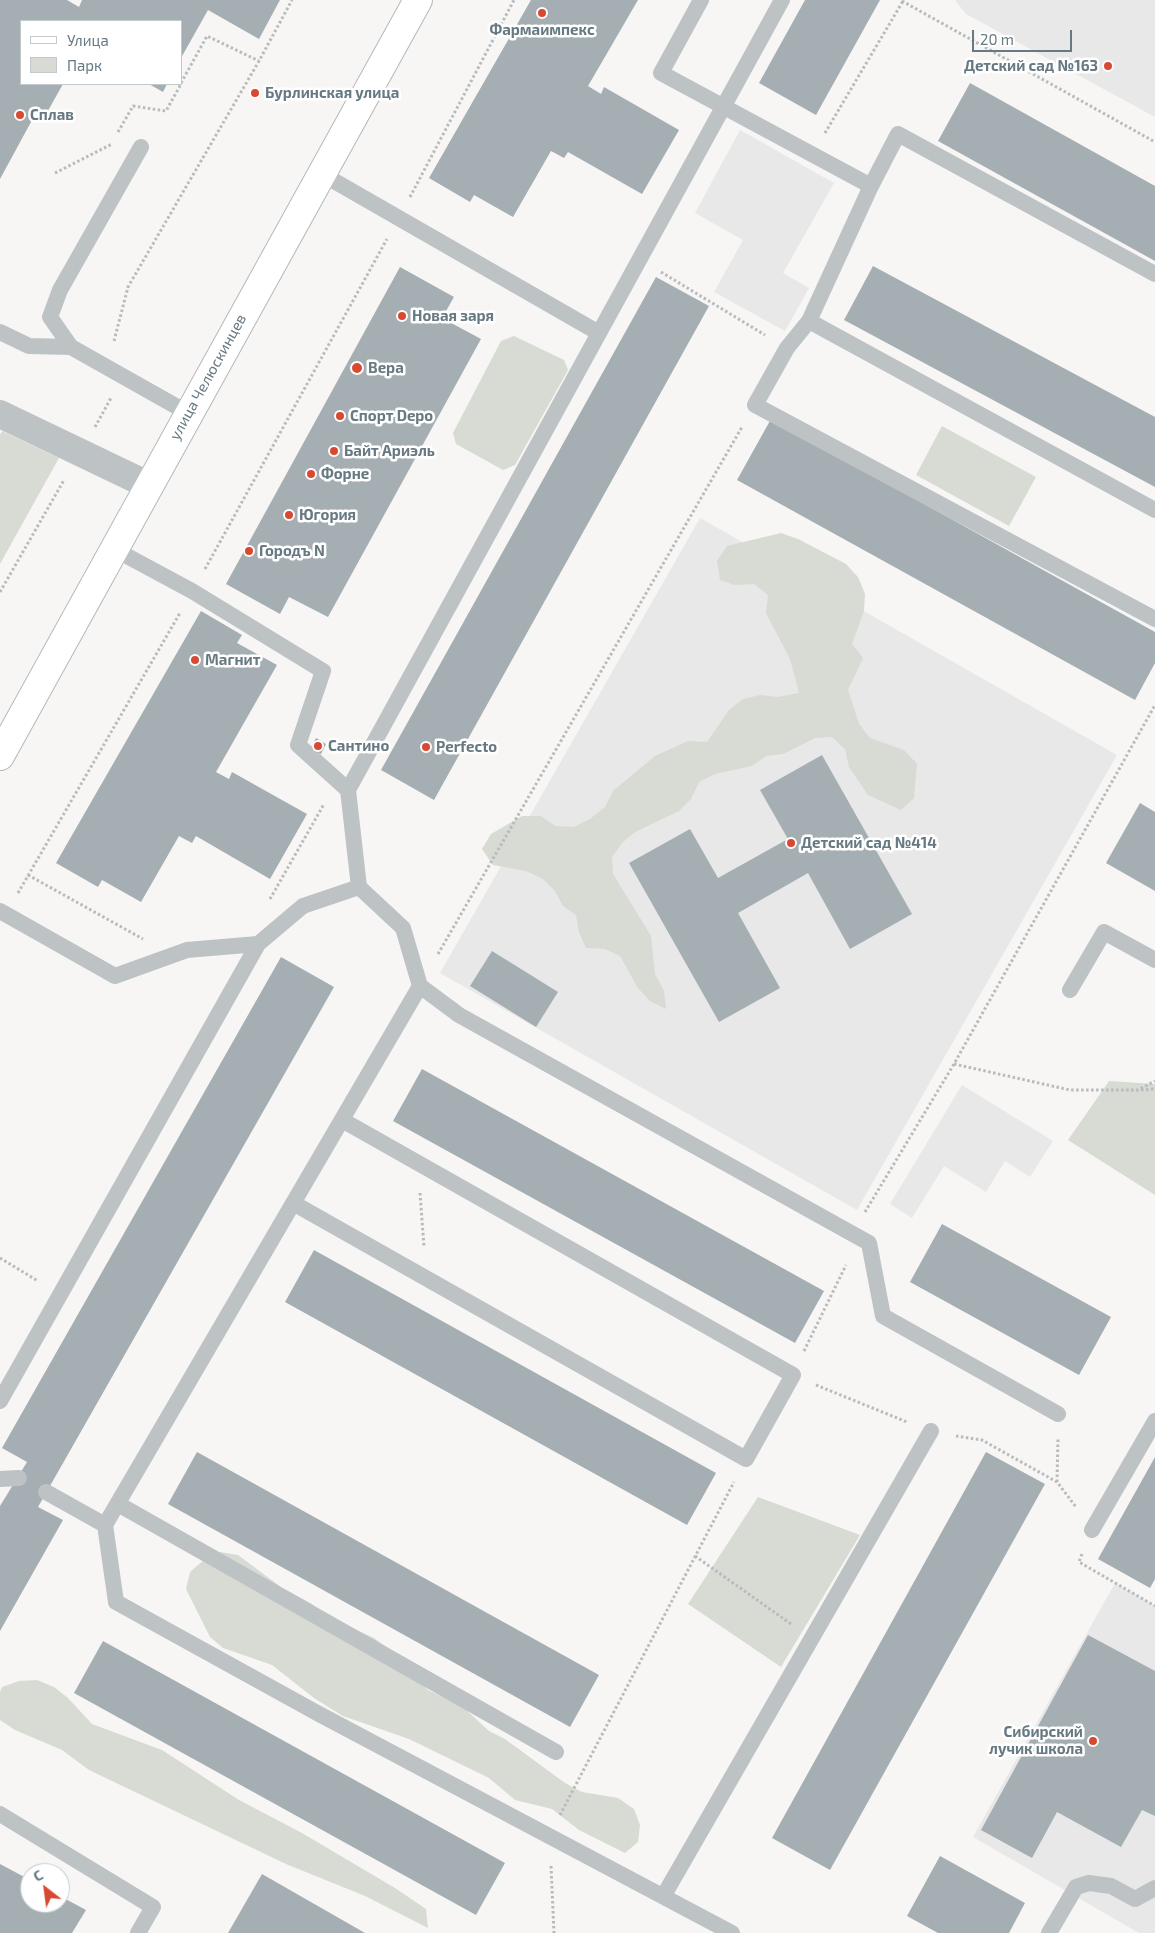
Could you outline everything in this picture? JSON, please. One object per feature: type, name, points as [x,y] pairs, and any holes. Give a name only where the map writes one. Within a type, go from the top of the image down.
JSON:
[{"type":"main road","name":"улица Челюскинцев","points":[[0,756],[148,485],[418,0]]},
{"type":"street","points":[[0,414],[148,485]]},
{"type":"lane","points":[[701,0],[661,73],[870,186]]},
{"type":"lane","points":[[342,786],[599,333],[782,0]]},
{"type":"lane","points":[[1155,274],[898,134],[870,186],[809,321],[787,348],[755,405],[1155,619]]},
{"type":"lane","points":[[140,147],[60,290],[50,318],[71,347],[188,413]]},
{"type":"lane","points":[[322,174],[599,333]]},
{"type":"lane","points":[[809,321],[1155,510]]},
{"type":"lane","points":[[0,332],[29,346],[71,347]]},
{"type":"lane","points":[[114,549],[192,591],[323,671],[298,745],[342,786],[359,887],[403,928],[420,986],[459,1015],[869,1243],[883,1316],[1058,1414]]},
{"type":"lane","points":[[0,1401],[258,944],[303,906],[359,887]]},
{"type":"lane","points":[[0,911],[115,976],[187,950],[258,944]]},
{"type":"lane","points":[[1070,990],[1104,932],[1155,960]]},
{"type":"lane","points":[[420,986],[106,1525],[116,1602],[319,1714],[664,1895],[732,1933]]},
{"type":"lane","points":[[293,1203],[746,1459],[793,1375],[342,1120]]},
{"type":"lane","points":[[1092,1530],[1155,1421]]},
{"type":"lane","points":[[664,1895],[931,1431]]},
{"type":"lane","points":[[0,1479],[18,1478]]},
{"type":"lane","points":[[46,1492],[106,1525]]},
{"type":"lane","points":[[118,1504],[556,1752]]},
{"type":"lane","points":[[0,1814],[153,1907],[138,1933]]},
{"type":"lane","points":[[1049,1933],[1076,1887],[1089,1883],[1111,1886],[1134,1899],[1155,1888]]},
{"type":"path","points":[[0,592],[123,378],[113,346],[128,287],[259,61],[292,0]]},
{"type":"path","points":[[171,955],[28,875],[192,591],[399,218],[514,0]]},
{"type":"path","points":[[813,154],[903,1],[1155,142]]},
{"type":"path","points":[[182,81],[207,36],[259,61]]},
{"type":"path","points":[[55,173],[110,146],[133,106],[166,111],[180,85]]},
{"type":"path","points":[[640,259],[787,348]]},
{"type":"path","points":[[420,986],[755,405]]},
{"type":"path","points":[[1155,705],[954,1064],[865,1213],[860,1237],[793,1375],[931,1431],[982,1440],[1057,1482],[1092,1530],[1079,1562],[1155,1606]]},
{"type":"path","points":[[268,902],[342,786]]},
{"type":"path","points":[[954,1064],[1070,1090],[1155,1089]]},
{"type":"path","points":[[1138,1090],[1155,1081]]},
{"type":"path","points":[[418,1162],[426,1278]]},
{"type":"path","points":[[0,1258],[60,1294]]},
{"type":"path","points":[[1057,1482],[1058,1414]]},
{"type":"path","points":[[554,1933],[550,1835],[746,1459]]},
{"type":"path","points":[[696,1556],[812,1639]]},
{"type":"shaded area","name":"Детский сад №163","points":[[955,0],[1155,0],[1155,117],[966,14]]},
{"type":"shaded area","points":[[740,130],[834,183],[783,273],[809,288],[785,331],[714,292],[743,240],[695,213]]},
{"type":"shaded area","name":"Детский сад №414","points":[[700,518],[1117,755],[857,1210],[440,973]]},
{"type":"shaded area","points":[[962,1085],[1053,1141],[1030,1177],[1005,1161],[986,1192],[944,1166],[912,1218],[890,1204]]},
{"type":"shaded area","name":"Сибирский лучик школа","points":[[1115,1583],[1155,1606],[1155,1933],[1139,1933],[973,1837]]},
{"type":"green space","points":[[514,336],[564,360],[568,370],[515,465],[503,470],[456,444],[453,433],[501,341]]},
{"type":"green space","points":[[942,426],[1036,477],[1009,526],[916,475]]},
{"type":"green space","points":[[2,431],[59,458],[0,564],[0,435]]},
{"type":"green space","points":[[781,533],[798,539],[846,564],[858,577],[865,594],[864,611],[852,644],[863,658],[848,690],[859,724],[870,738],[904,750],[917,764],[914,798],[901,810],[868,795],[849,767],[845,749],[832,737],[815,738],[783,754],[766,756],[752,766],[715,774],[699,782],[691,799],[679,811],[635,832],[622,843],[612,857],[613,874],[651,936],[655,974],[664,991],[666,1009],[650,1001],[638,988],[620,956],[605,949],[586,948],[579,932],[576,915],[563,906],[555,891],[543,879],[526,871],[493,865],[482,849],[491,834],[522,816],[541,816],[555,826],[574,827],[590,819],[605,807],[613,791],[655,756],[688,741],[707,742],[729,710],[743,699],[760,695],[778,697],[799,693],[790,659],[766,613],[768,595],[754,584],[735,585],[720,580],[717,561],[727,546]]},
{"type":"green space","points":[[1109,1081],[1155,1084],[1155,1195],[1068,1140]]},
{"type":"green space","points":[[758,1497],[860,1535],[781,1667],[688,1604]]},
{"type":"green space","points":[[220,1552],[238,1555],[281,1587],[312,1604],[325,1615],[374,1638],[390,1650],[428,1690],[462,1706],[489,1731],[505,1739],[565,1783],[582,1792],[618,1798],[634,1809],[640,1825],[638,1842],[625,1853],[579,1830],[552,1809],[515,1800],[489,1778],[409,1739],[343,1716],[314,1698],[272,1665],[223,1648],[210,1637],[186,1589],[190,1572],[204,1560]]},
{"type":"green space","points":[[37,1680],[54,1687],[68,1698],[92,1724],[162,1750],[239,1800],[302,1833],[395,1888],[426,1909],[428,1928],[365,1896],[286,1864],[89,1770],[62,1750],[15,1730],[0,1720],[0,1692],[2,1687],[19,1681]]},
{"type":"building","points":[[0,0],[67,0],[79,7],[82,0],[280,0],[259,39],[208,10],[182,56],[182,20],[20,20],[20,85],[62,85],[45,116],[37,111],[0,179]]},
{"type":"building","points":[[531,0],[638,0],[588,86],[601,94],[604,87],[679,130],[642,194],[568,152],[564,158],[551,151],[513,217],[474,195],[470,202],[429,178]]},
{"type":"building","points":[[805,0],[880,0],[816,115],[759,83]]},
{"type":"building","points":[[970,83],[1155,186],[1155,261],[938,141]]},
{"type":"building","points":[[151,85],[166,85],[163,92]]},
{"type":"building","points":[[873,266],[1155,417],[1155,487],[844,320]]},
{"type":"building","name":"Байт Ариэль","points":[[400,267],[454,297],[442,318],[481,339],[328,617],[289,597],[280,614],[226,584]]},
{"type":"building","points":[[656,277],[709,306],[434,800],[381,770]]},
{"type":"building","points":[[771,419],[1155,632],[1155,663],[1135,700],[737,480]]},
{"type":"building","points":[[201,611],[242,635],[237,643],[277,665],[216,772],[229,779],[232,772],[307,814],[270,879],[196,836],[192,843],[179,836],[141,902],[102,880],[98,887],[56,863]]},
{"type":"building","name":"Сантино","points":[[316,738],[326,744],[321,754],[310,749]]},
{"type":"building","points":[[822,755],[912,914],[850,949],[808,873],[738,913],[780,988],[719,1022],[629,863],[690,829],[718,878],[788,839],[760,790]]},
{"type":"building","points":[[1140,803],[1155,812],[1155,891],[1106,863]]},
{"type":"building","points":[[492,951],[558,992],[536,1027],[470,986]]},
{"type":"building","points":[[281,957],[334,987],[38,1507],[63,1520],[0,1631],[0,1506],[27,1462],[2,1448]]},
{"type":"building","points":[[422,1069],[824,1291],[795,1343],[393,1121]]},
{"type":"building","points":[[942,1224],[1111,1317],[1079,1375],[910,1282]]},
{"type":"building","points":[[314,1250],[716,1473],[687,1525],[285,1302]]},
{"type":"building","points":[[197,1452],[599,1675],[570,1727],[168,1504]]},
{"type":"building","points":[[986,1452],[1045,1484],[830,1870],[772,1838]]},
{"type":"building","points":[[1155,1457],[1155,1579],[1150,1588],[1098,1559]]},
{"type":"building","name":"Сибирский лучик школа","points":[[1088,1635],[1155,1671],[1155,1816],[1142,1810],[1121,1847],[1057,1812],[1032,1858],[981,1830]]},
{"type":"building","points":[[103,1641],[505,1863],[476,1915],[74,1693]]},
{"type":"building","points":[[940,1856],[1025,1903],[1009,1933],[938,1933],[907,1916]]},
{"type":"building","points":[[0,1864],[20,1875],[20,1913],[70,1913],[70,1901],[86,1910],[72,1933],[0,1933]]},
{"type":"building","points":[[262,1874],[365,1933],[228,1933]]},
{"type":"place","name":"Фармаимпекс","points":[[542,13]]},
{"type":"place","name":"Детский сад №163","points":[[1108,66]]},
{"type":"place","name":"Бурлинская улица","points":[[255,93]]},
{"type":"place","name":"Сплав","points":[[20,115]]},
{"type":"place","name":"Новая заря","points":[[402,316]]},
{"type":"place","name":"Вера","points":[[357,368]]},
{"type":"place","name":"Спорт Depo","points":[[340,416]]},
{"type":"place","name":"Байт Ариэль","points":[[334,451]]},
{"type":"place","name":"Форне","points":[[311,474]]},
{"type":"place","name":"Югория","points":[[289,515]]},
{"type":"place","name":"Городъ N","points":[[249,551]]},
{"type":"place","name":"Магнит","points":[[195,660]]},
{"type":"place","name":"Сантино","points":[[318,746]]},
{"type":"place","name":"Perfecto","points":[[426,747]]},
{"type":"place","name":"Детский сад №414","points":[[791,843]]},
{"type":"place","name":"Сибирский лучик школа","points":[[1093,1741]]}]
